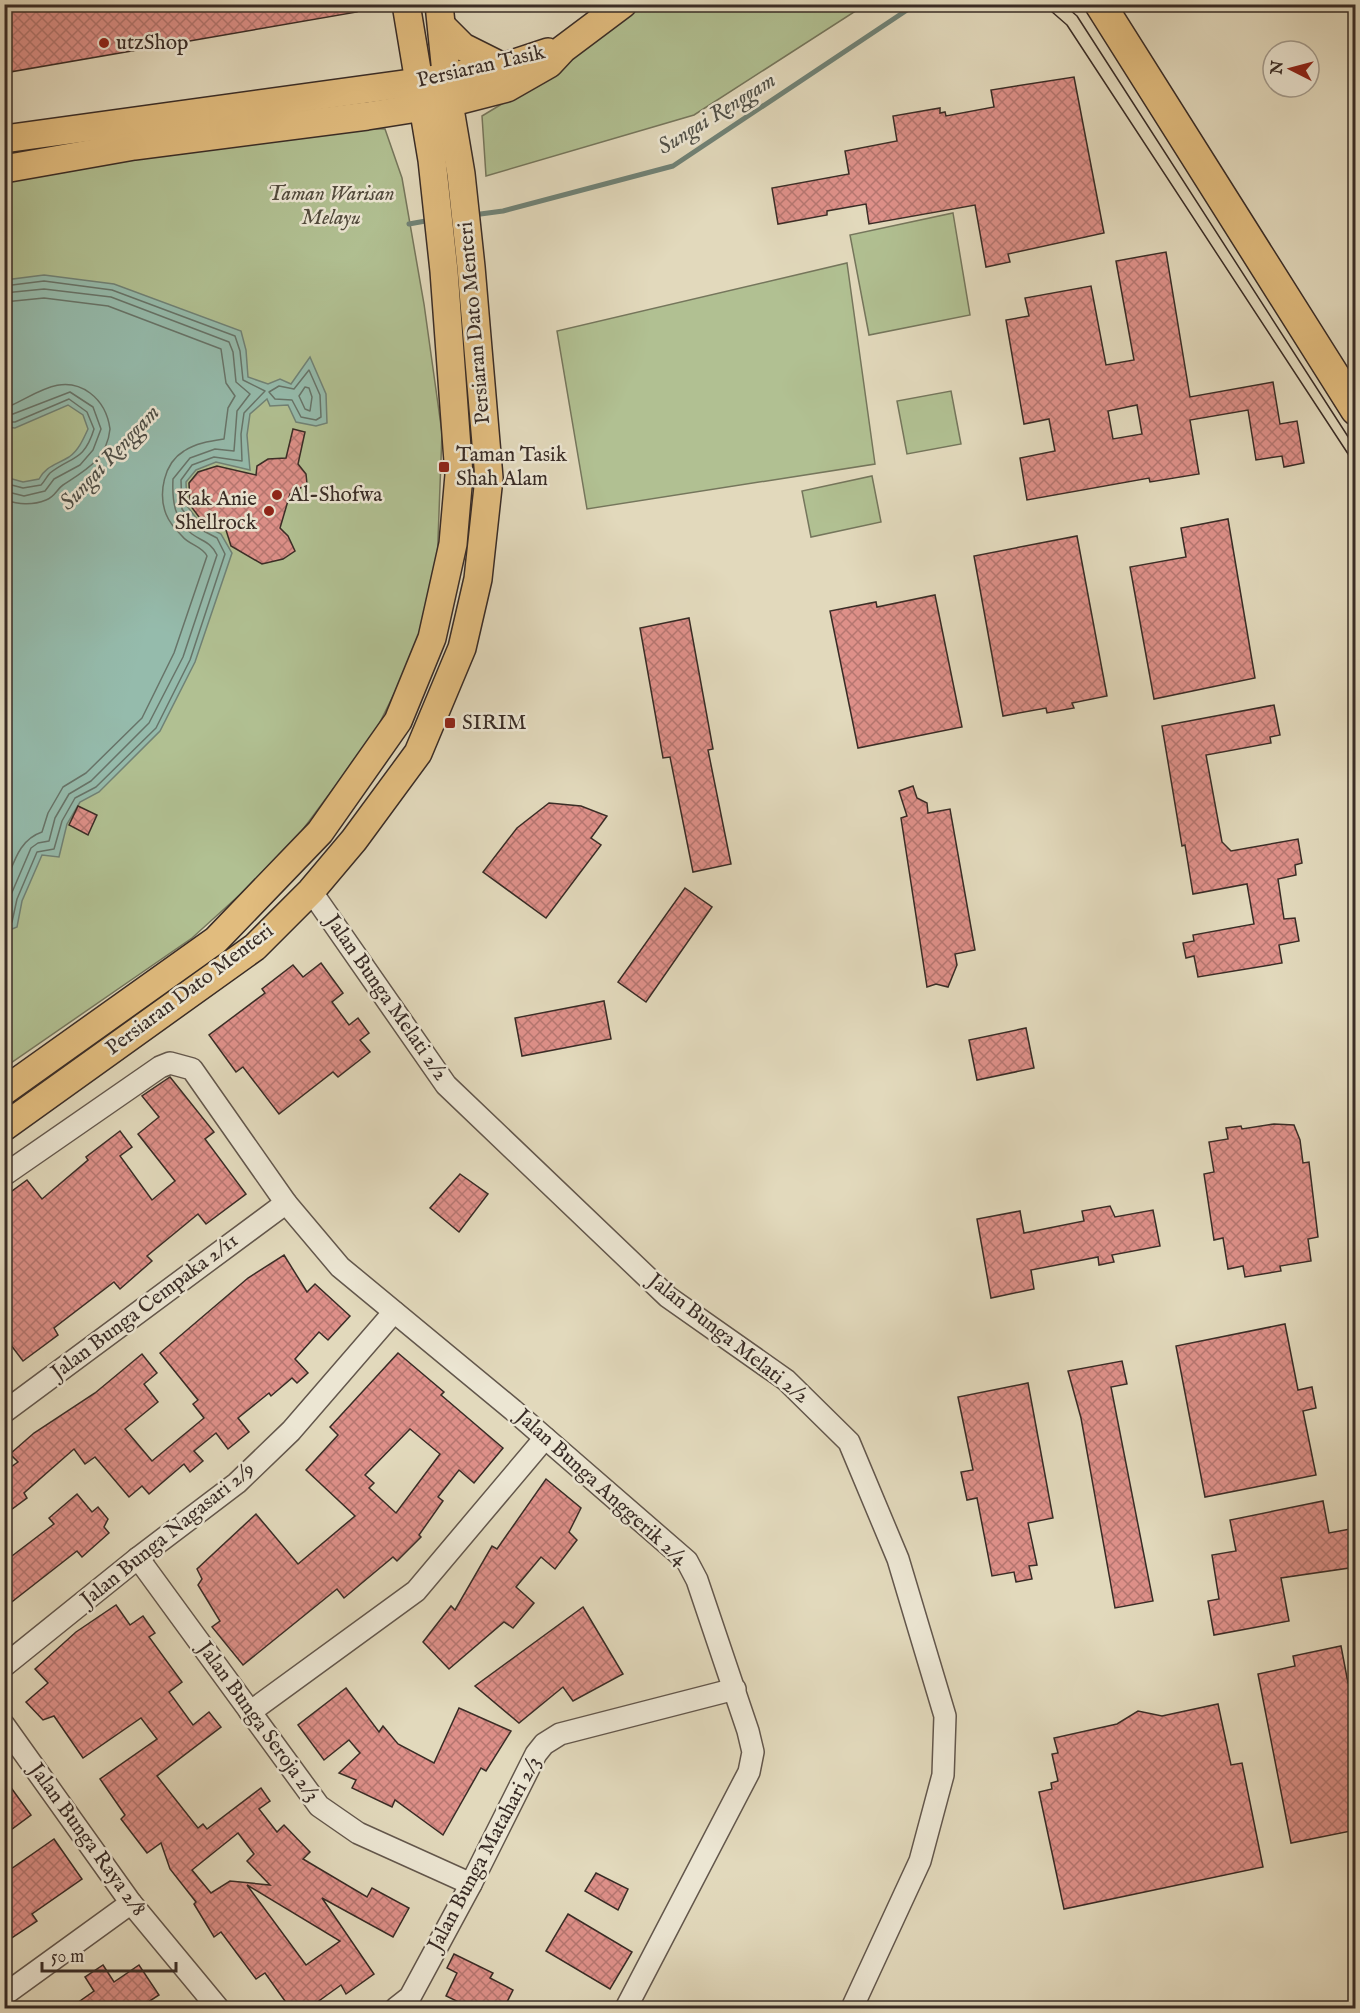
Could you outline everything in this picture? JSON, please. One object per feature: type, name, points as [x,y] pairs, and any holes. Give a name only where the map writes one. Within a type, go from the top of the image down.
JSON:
[{"type":"highway","points":[[1100,4],[1356,410]]},
{"type":"main road","points":[[563,49],[624,4]]},
{"type":"main road","points":[[407,12],[399,59],[365,103],[398,125],[433,169]]},
{"type":"main road","name":"Persiaran Dato Menteri","points":[[4,1091],[216,940],[320,832],[398,722],[432,638],[453,544],[459,475],[444,271],[433,169],[407,12]]},
{"type":"main road","points":[[440,15],[463,47],[502,67]]},
{"type":"main road","name":"Persiaran Dato Menteri","points":[[4,1127],[255,946],[311,891],[354,840],[418,753],[462,648],[478,579],[489,478],[471,267],[440,15]]},
{"type":"main road","name":"Persiaran Tasik","points":[[448,90],[502,67],[563,49]]},
{"type":"main road","name":"Persiaran Tasik","points":[[4,169],[365,103],[448,90],[507,88],[549,64],[563,49]]},
{"type":"main road","name":"Persiaran Tasik","points":[[4,139],[133,119],[365,103]]},
{"type":"main road","points":[[133,119],[134,146]]},
{"type":"street","name":"Jalan Bunga Melati 2/2","points":[[311,891],[446,1085],[668,1297],[786,1380],[849,1442],[898,1558],[945,1716],[943,1775],[920,1861],[852,2008]]},
{"type":"street","name":"Jalan Bunga Anggerik 2/4","points":[[4,1175],[160,1067],[170,1063],[181,1064],[192,1069],[286,1203],[340,1267],[545,1438],[687,1561],[697,1580],[735,1689],[753,1752],[749,1772],[626,2008]]},
{"type":"street","name":"Jalan Bunga Cempaka 2/11","points":[[7,1404],[286,1203]]},
{"type":"street","name":"Jalan Bunga Nagasari 2/9","points":[[4,1666],[138,1558],[237,1484],[291,1431],[394,1312]]},
{"type":"street","points":[[250,1712],[416,1591],[545,1438]]},
{"type":"street","name":"Jalan Bunga Seroja 2/3","points":[[138,1558],[319,1806],[358,1833],[471,1884]]},
{"type":"street","name":"Jalan Bunga Matahari 2/3","points":[[396,2008],[410,1997],[471,1884],[536,1754],[544,1744],[560,1734],[735,1689]]},
{"type":"street","name":"Jalan Bunga Raya 2/8","points":[[4,1725],[131,1903],[218,2008]]},
{"type":"street","points":[[4,1995],[131,1903]]},
{"type":"green space","points":[[634,5],[865,5],[694,115],[486,176],[482,116],[566,65]]},
{"type":"green space","name":"Taman Warisan Melayu","points":[[343,128],[385,129],[402,178],[424,304],[442,433],[437,566],[420,632],[405,672],[374,734],[301,832],[255,881],[192,938],[5,1067],[4,175]]},
{"type":"green space","points":[[953,213],[970,315],[869,335],[850,235]]},
{"type":"green space","points":[[847,263],[875,464],[587,509],[557,331]]},
{"type":"green space","points":[[951,391],[961,444],[907,454],[897,401]]},
{"type":"green space","points":[[872,476],[881,522],[811,537],[802,491]]},
{"type":"water","points":[[44,275],[114,284],[241,331],[246,350],[248,377],[268,384],[280,379],[291,384],[310,357],[326,394],[327,423],[316,426],[296,422],[288,405],[270,406],[267,399],[250,414],[247,435],[250,470],[216,462],[196,470],[186,482],[187,506],[200,523],[221,534],[232,553],[195,662],[160,731],[99,792],[80,802],[67,824],[59,857],[42,855],[22,901],[17,927],[5,932],[5,477],[23,482],[39,479],[48,468],[75,452],[88,429],[83,415],[68,405],[15,428],[5,427],[5,280]]},
{"type":"building","points":[[4,4],[356,4],[357,12],[4,73]]},
{"type":"building","points":[[1074,77],[1104,233],[1008,254],[1010,262],[986,267],[975,205],[869,224],[866,204],[827,211],[827,215],[778,224],[772,188],[849,174],[845,151],[897,141],[893,116],[940,108],[940,113],[945,112],[946,116],[994,107],[991,90]]},
{"type":"building","points":[[1166,252],[1190,397],[1273,382],[1280,424],[1297,421],[1304,463],[1284,467],[1282,456],[1256,460],[1248,410],[1190,420],[1199,474],[1150,482],[1149,478],[1027,500],[1020,458],[1055,451],[1049,419],[1024,424],[1006,320],[1029,316],[1025,298],[1091,286],[1106,365],[1134,360],[1116,261]],"holes":[[[1137,405],[1142,434],[1113,439],[1108,411]]]},
{"type":"building","points":[[293,429],[305,432],[298,464],[306,474],[307,484],[290,494],[280,528],[288,536],[295,551],[283,559],[262,564],[231,546],[226,530],[199,517],[190,505],[189,483],[198,472],[217,466],[256,475],[257,466],[268,459],[286,458]]},
{"type":"building","points":[[1228,519],[1255,678],[1154,699],[1130,567],[1186,557],[1181,528]]},
{"type":"building","points":[[1077,536],[1107,696],[1072,703],[1074,708],[1047,713],[1046,708],[1003,716],[974,556]]},
{"type":"building","points":[[935,595],[962,727],[858,748],[830,611],[876,602],[877,607]]},
{"type":"building","points":[[689,618],[713,749],[708,750],[731,864],[693,872],[670,757],[663,758],[640,628]]},
{"type":"building","points":[[1274,705],[1280,735],[1270,737],[1271,743],[1206,755],[1222,842],[1231,851],[1298,839],[1302,863],[1295,865],[1296,875],[1278,879],[1284,919],[1295,918],[1299,941],[1279,945],[1282,963],[1198,977],[1194,956],[1186,958],[1183,943],[1194,941],[1193,935],[1254,924],[1247,884],[1193,894],[1185,845],[1182,846],[1162,726]]},
{"type":"building","points":[[913,786],[917,798],[927,803],[928,813],[950,809],[975,950],[955,954],[957,965],[948,987],[936,984],[927,987],[901,818],[907,816],[899,791]]},
{"type":"building","points":[[549,803],[581,806],[607,816],[591,838],[601,845],[546,918],[483,872],[517,828]]},
{"type":"building","points":[[78,806],[97,815],[88,835],[69,825]]},
{"type":"building","points":[[685,888],[712,907],[646,1002],[618,982]]},
{"type":"building","points":[[321,963],[343,993],[332,1002],[349,1025],[358,1018],[369,1033],[360,1040],[370,1052],[338,1077],[333,1072],[279,1114],[243,1067],[236,1072],[209,1035],[265,993],[262,989],[293,965],[303,977]]},
{"type":"building","points":[[604,1001],[611,1039],[522,1056],[515,1018]]},
{"type":"building","points":[[1026,1028],[1034,1068],[977,1080],[969,1040]]},
{"type":"building","points":[[170,1077],[214,1132],[205,1139],[246,1194],[206,1224],[198,1214],[147,1256],[152,1261],[120,1289],[114,1282],[54,1328],[58,1335],[23,1361],[4,1336],[4,1197],[27,1180],[42,1199],[88,1160],[86,1157],[120,1131],[132,1147],[120,1156],[152,1200],[175,1181],[138,1134],[159,1117],[142,1096]]},
{"type":"building","points":[[1274,1124],[1294,1125],[1300,1140],[1303,1163],[1309,1162],[1318,1237],[1308,1239],[1311,1261],[1280,1266],[1281,1271],[1245,1277],[1243,1266],[1228,1269],[1223,1238],[1214,1240],[1204,1174],[1214,1172],[1209,1142],[1228,1139],[1226,1128],[1241,1126],[1242,1129]]},
{"type":"building","points":[[460,1174],[488,1194],[459,1232],[430,1208]]},
{"type":"building","points":[[1110,1206],[1115,1217],[1153,1210],[1160,1246],[1112,1255],[1114,1262],[1099,1265],[1098,1257],[1031,1270],[1034,1289],[991,1298],[977,1219],[1020,1211],[1024,1233],[1084,1221],[1082,1211]]},
{"type":"building","points":[[284,1255],[307,1292],[315,1284],[350,1316],[328,1340],[319,1332],[295,1359],[308,1373],[297,1383],[292,1378],[271,1396],[269,1393],[238,1418],[249,1432],[228,1449],[216,1433],[194,1451],[203,1461],[190,1472],[184,1464],[149,1494],[142,1486],[129,1497],[95,1457],[85,1464],[74,1449],[24,1493],[27,1498],[4,1515],[4,1472],[18,1462],[10,1454],[34,1433],[95,1393],[142,1354],[157,1373],[144,1384],[158,1402],[125,1429],[152,1461],[204,1418],[193,1404],[198,1400],[160,1353],[248,1278]]},
{"type":"building","points":[[1285,1324],[1298,1390],[1312,1387],[1316,1408],[1303,1411],[1316,1475],[1205,1497],[1176,1346]]},
{"type":"building","points":[[398,1353],[444,1392],[441,1395],[503,1448],[474,1483],[459,1470],[438,1497],[443,1501],[419,1535],[421,1537],[397,1561],[393,1557],[344,1598],[337,1589],[243,1665],[212,1627],[220,1621],[198,1585],[202,1579],[197,1569],[256,1514],[298,1564],[355,1516],[306,1470],[338,1435],[330,1427]],"holes":[[[410,1429],[440,1454],[396,1513],[369,1488],[374,1483],[365,1475]]]},
{"type":"building","points":[[1122,1361],[1127,1384],[1111,1387],[1153,1601],[1115,1608],[1081,1418],[1068,1371]]},
{"type":"building","points":[[1028,1383],[1053,1518],[1028,1523],[1037,1565],[1029,1566],[1032,1579],[1016,1582],[1014,1572],[992,1576],[977,1498],[967,1500],[961,1472],[973,1470],[958,1397]]},
{"type":"building","points":[[546,1479],[581,1508],[569,1532],[577,1540],[555,1569],[541,1557],[516,1587],[534,1603],[513,1628],[504,1622],[449,1669],[423,1642],[451,1606],[455,1610],[492,1546],[497,1549]]},
{"type":"building","points":[[77,1494],[92,1512],[98,1507],[108,1519],[104,1527],[109,1533],[82,1557],[77,1551],[4,1608],[4,1562],[54,1524],[49,1518]]},
{"type":"building","points":[[1323,1501],[1329,1533],[1356,1528],[1356,1567],[1281,1578],[1289,1621],[1214,1635],[1208,1601],[1219,1599],[1212,1555],[1236,1551],[1230,1520]]},
{"type":"building","points":[[116,1605],[130,1625],[143,1616],[155,1633],[149,1637],[182,1682],[169,1692],[193,1725],[209,1712],[221,1727],[157,1776],[198,1828],[203,1824],[207,1829],[261,1788],[270,1801],[259,1809],[277,1832],[284,1825],[310,1852],[303,1859],[367,1897],[372,1888],[409,1908],[393,1937],[322,1898],[374,1974],[346,1994],[341,1985],[309,2008],[290,2008],[265,1973],[256,1979],[221,1932],[214,1937],[194,1904],[196,1902],[170,1869],[161,1843],[147,1853],[121,1819],[125,1815],[100,1779],[157,1739],[141,1718],[83,1758],[54,1716],[43,1720],[26,1702],[48,1683],[35,1669],[76,1632]],"holes":[[[238,1833],[254,1854],[247,1861],[270,1885],[230,1881],[211,1893],[192,1870]],[[247,1885],[340,1941],[306,1965]]]},
{"type":"building","points":[[583,1607],[623,1674],[573,1701],[563,1687],[519,1723],[475,1686]]},
{"type":"building","points":[[1341,1646],[1348,1683],[1356,1682],[1356,1830],[1291,1843],[1258,1674],[1295,1666],[1293,1656]]},
{"type":"building","points":[[346,1688],[379,1732],[383,1726],[398,1744],[434,1763],[459,1708],[511,1731],[486,1771],[481,1768],[443,1835],[395,1800],[392,1807],[352,1788],[356,1780],[339,1773],[360,1753],[349,1740],[324,1760],[298,1725]]},
{"type":"building","points":[[1218,1704],[1231,1765],[1242,1763],[1263,1867],[1064,1909],[1039,1792],[1052,1789],[1051,1783],[1058,1781],[1052,1754],[1058,1753],[1054,1738],[1117,1724],[1138,1711],[1162,1716]]},
{"type":"building","points":[[4,1778],[31,1815],[4,1835]]},
{"type":"building","points":[[54,1839],[82,1879],[32,1914],[37,1921],[4,1943],[4,1874]]},
{"type":"building","points":[[596,1873],[628,1889],[618,1910],[585,1891]]},
{"type":"building","points":[[568,1914],[632,1952],[610,1989],[546,1951]]},
{"type":"building","points":[[454,1954],[493,1973],[490,1978],[513,1990],[504,2008],[471,2008],[446,1996],[457,1973],[447,1968]]},
{"type":"building","points":[[103,1965],[114,1982],[139,1965],[159,1995],[139,2008],[70,2008],[94,1991],[85,1977]]},
{"type":"waterway","name":"Sungai Renggam","points":[[473,215],[503,211],[673,166],[916,4]]},
{"type":"waterway","name":"Sungai Renggam","points":[[409,224],[431,220]]},
{"type":"tram line","points":[[1043,4],[1067,25],[1356,466]]},
{"type":"tram line","points":[[1063,4],[1077,16],[1356,449]]},
{"type":"place","name":"utzShop","points":[[104,43]]},
{"type":"place","name":"Taman Tasik Shah Alam","points":[[444,467]]},
{"type":"place","name":"Al-Shofwa","points":[[277,495]]},
{"type":"place","name":"Kak Anie Shellrock","points":[[269,511]]},
{"type":"place","name":"SIRIM","points":[[450,723]]}]
